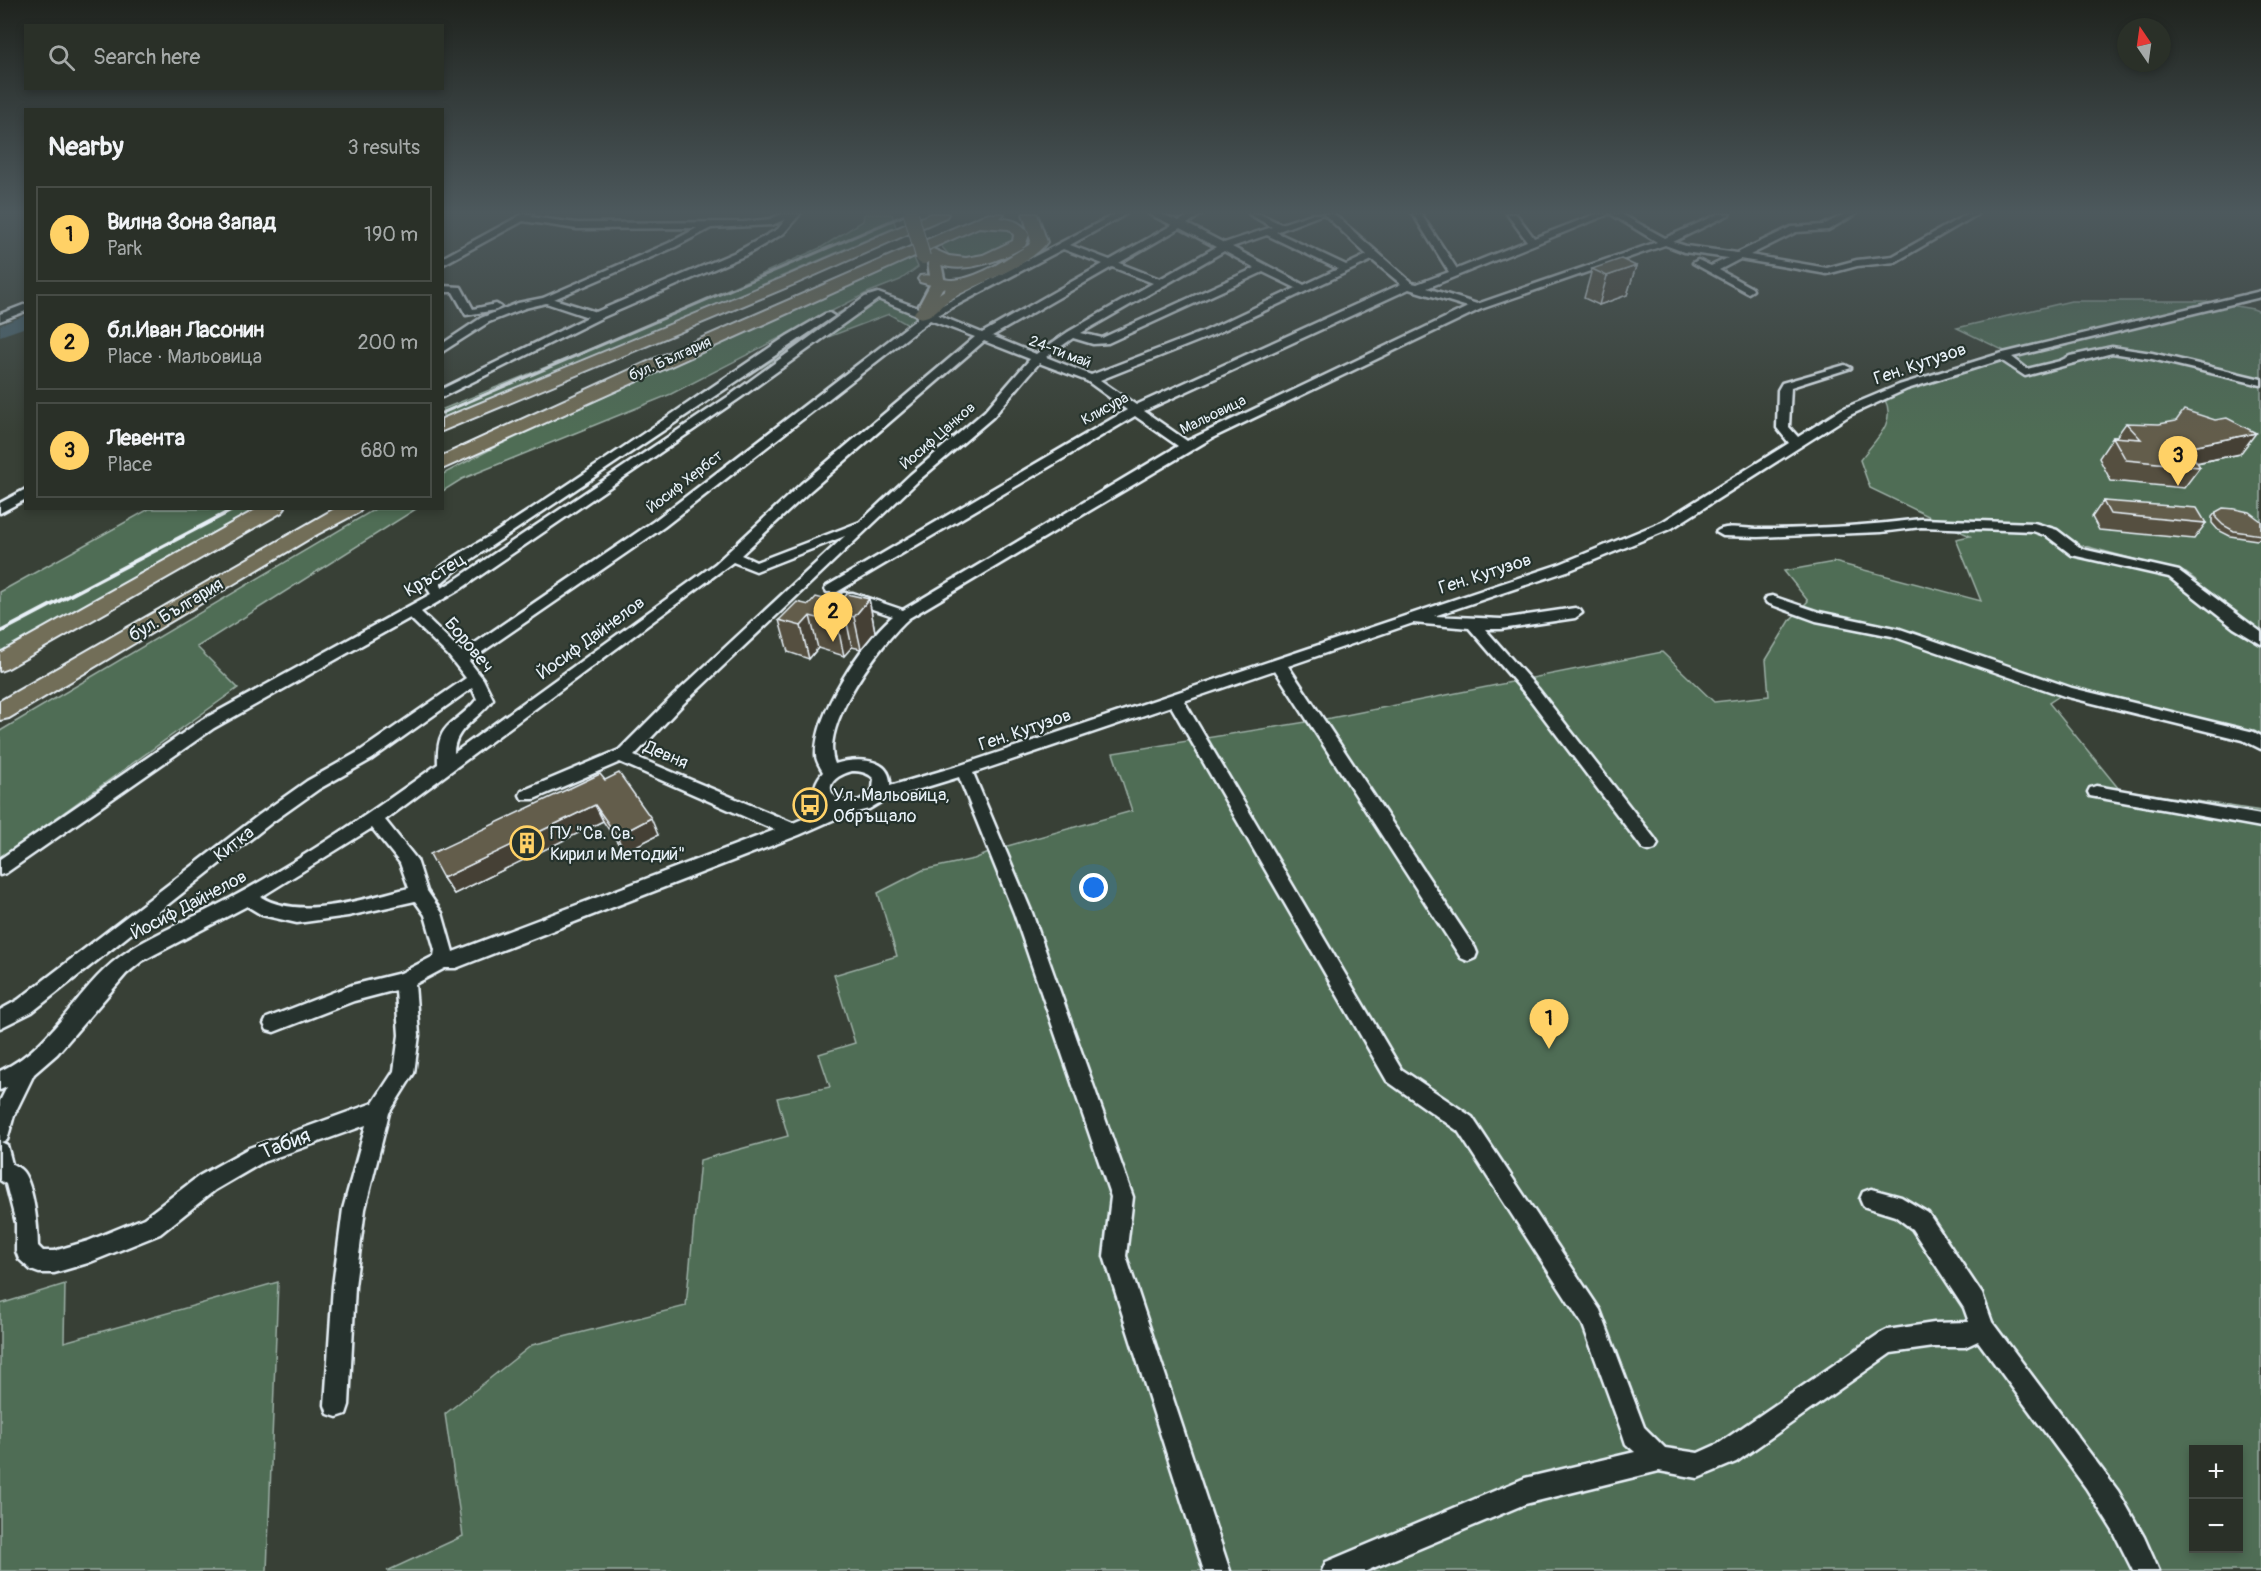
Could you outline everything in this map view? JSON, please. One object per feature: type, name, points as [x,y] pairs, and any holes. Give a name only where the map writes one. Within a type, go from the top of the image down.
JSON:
[{"type":"highway","name":"бул. България","points":[[444,425],[770,287]]},
{"type":"highway","name":"бул. България","points":[[444,463],[833,287]]},
{"type":"highway","points":[[924,316],[941,298],[960,287]]},
{"type":"highway","points":[[699,318],[692,327],[695,334],[703,337],[731,333]]},
{"type":"highway","points":[[674,329],[690,334],[692,340],[684,353]]},
{"type":"highway","points":[[0,663],[271,510]]},
{"type":"highway","name":"бул. България","points":[[0,712],[305,533],[348,510]]},
{"type":"main road","points":[[924,316],[929,287]]},
{"type":"street","points":[[444,348],[485,320],[522,305],[546,300],[571,287]]},
{"type":"street","points":[[444,393],[597,316],[663,287]]},
{"type":"street","name":"Йосиф Хербст","points":[[460,660],[659,524],[924,316],[980,287]]},
{"type":"street","name":"Йосиф Дайнелов","points":[[0,1081],[27,1068],[50,1048],[119,968],[152,945],[203,921],[246,897],[374,819],[733,557],[806,487],[981,338],[1068,287]]},
{"type":"street","name":"Йосиф Цанков","points":[[625,754],[686,692],[914,478],[989,414],[1035,359],[1150,287]]},
{"type":"street","points":[[1072,334],[1104,341],[1222,287]]},
{"type":"street","name":"Клисура","points":[[832,589],[1136,410],[1409,287]]},
{"type":"street","points":[[1416,287],[1477,307]]},
{"type":"street","name":"Мальовица","points":[[831,772],[824,757],[826,736],[836,711],[863,661],[880,638],[904,615],[1186,446],[1477,307],[1534,287]]},
{"type":"street","points":[[1743,287],[1748,290]]},
{"type":"street","points":[[1091,380],[1209,333],[1303,288]]},
{"type":"street","points":[[444,289],[457,289],[470,313],[504,304],[522,305]]},
{"type":"street","name":"Ген. Кутузов","points":[[274,1024],[352,993],[405,980],[442,960],[456,960],[472,954],[793,830],[841,809],[863,805],[878,796],[964,770],[1565,567],[1667,525],[1846,412],[1879,396],[2002,356],[2261,294]]},
{"type":"street","name":"24-ти май","points":[[873,297],[1091,380],[1186,446]]},
{"type":"street","name":"Кръстец","points":[[0,868],[208,724],[457,585],[564,515],[736,396],[873,297]]},
{"type":"street","points":[[2243,298],[2261,308]]},
{"type":"street","points":[[546,300],[597,316]]},
{"type":"street","points":[[0,318],[24,308]]},
{"type":"street","points":[[2002,356],[2025,373],[2064,364],[2074,358],[2118,351],[2152,356],[2261,382]]},
{"type":"street","points":[[1796,443],[1784,428],[1784,390],[1786,386],[1845,368]]},
{"type":"street","points":[[0,509],[24,494]]},
{"type":"street","points":[[1723,532],[1758,533],[1881,528],[1921,523],[2034,527],[2052,532],[2077,552],[2174,574],[2239,625],[2261,639]]},
{"type":"street","points":[[733,557],[756,567],[865,525]]},
{"type":"street","points":[[809,579],[904,615]]},
{"type":"street","points":[[1772,600],[1816,616],[1895,632],[2069,692],[2257,738]]},
{"type":"street","name":"Боровеч","points":[[411,610],[460,660],[475,679],[485,699],[475,713],[452,730],[446,746],[446,766]]},
{"type":"street","points":[[1409,618],[1473,624],[1501,624],[1575,613]]},
{"type":"street","points":[[1473,624],[1534,694],[1649,844]]},
{"type":"street","points":[[1278,663],[1468,953]]},
{"type":"street","name":"Китка","points":[[0,1020],[25,1006],[110,942],[274,812],[410,725],[475,679]]},
{"type":"street","points":[[1175,699],[1394,1075],[1465,1124],[1592,1318],[1635,1435],[1659,1459]]},
{"type":"street","name":"Девня","points":[[528,795],[625,754],[627,760],[793,830]]},
{"type":"street","points":[[841,809],[830,805],[823,798],[820,790],[824,780],[831,772],[852,765],[872,768],[883,780],[878,796]]},
{"type":"street","points":[[964,770],[1023,913],[1122,1197],[1115,1256],[1217,1571]]},
{"type":"street","points":[[2097,792],[2261,821]]},
{"type":"street","points":[[374,819],[408,860],[419,893],[433,913],[444,950],[442,960]]},
{"type":"street","points":[[246,897],[268,910],[297,916],[372,904],[419,893]]},
{"type":"street","points":[[336,1405],[344,1286],[354,1209],[380,1110],[404,1073],[409,1035],[405,980]]},
{"type":"street","points":[[0,1133],[4,1114],[27,1068]]},
{"type":"street","name":"Табия","points":[[0,1152],[2,1169],[15,1178],[27,1223],[27,1251],[39,1262],[54,1262],[88,1252],[152,1226],[207,1183],[256,1155],[380,1110]]},
{"type":"street","points":[[1871,1198],[1901,1207],[1920,1221],[1974,1302],[1982,1328],[2030,1395],[2102,1487],[2133,1537],[2146,1571]]},
{"type":"street","points":[[1335,1571],[1525,1491],[1659,1459],[1698,1466],[1727,1453],[1887,1342],[1934,1335],[1965,1335],[1982,1328]]},
{"type":"green space","points":[[732,287],[756,287],[444,422],[444,409],[634,331]]},
{"type":"green space","points":[[844,287],[881,287],[671,394],[462,479],[444,490],[444,473],[497,446]]},
{"type":"green space","points":[[883,299],[919,315],[918,319],[908,325],[889,314],[823,339],[810,336],[761,368],[757,363],[798,335],[859,302],[815,333]]},
{"type":"green space","points":[[2071,301],[2206,301],[2261,312],[2261,735],[2224,731],[2064,693],[2049,703],[2119,789],[2261,811],[2261,1571],[387,1571],[463,1536],[445,1414],[532,1345],[686,1306],[700,1160],[788,1136],[777,1098],[830,1087],[819,1054],[855,1043],[834,975],[897,956],[878,893],[923,870],[974,859],[1004,847],[1132,811],[1113,753],[1331,718],[1662,652],[1714,702],[1769,696],[1766,660],[1791,619],[1808,601],[1784,571],[1834,562],[1981,601],[1956,539],[1970,536],[1870,488],[1860,460],[1886,424],[1888,408],[1885,400],[1888,393],[2009,353],[1957,328]],"holes":[[[2013,527],[2058,531],[2081,545],[2186,573],[2196,580],[2074,554],[2052,535],[2015,530]]]},
{"type":"green space","points":[[147,510],[262,510],[0,658],[0,592]]},
{"type":"green space","points":[[373,510],[414,510],[197,647],[238,688],[0,858],[0,731]]},
{"type":"green space","points":[[278,1282],[267,1571],[0,1571],[0,1304],[65,1284],[64,1342]]},
{"type":"building","points":[[2184,410],[2215,420],[2227,418],[2256,433],[2187,447],[2200,467],[2126,460],[2113,437],[2141,439],[2126,423],[2159,424],[2176,421]]},
{"type":"building","points":[[2103,501],[2197,508],[2206,523],[2110,514]]},
{"type":"building","points":[[2223,508],[2249,512],[2261,521],[2261,535],[2234,531],[2223,525],[2216,518],[2216,512]]},
{"type":"building","points":[[847,594],[869,599],[854,617],[845,614],[837,623],[810,616],[801,626],[779,620],[797,602],[809,605],[816,597],[839,603]]},
{"type":"building","points":[[619,773],[651,818],[617,836],[595,805],[443,878],[430,854],[600,774],[605,780]]},
{"type":"waterway","points":[[0,331],[24,321]]},
{"type":"railway","points":[[444,412],[736,287]]},
{"type":"railway","points":[[0,632],[232,510]]},
{"type":"place","name":"Левента","points":[[2178,486]]},
{"type":"place","name":"бл.Иван Ласонин","points":[[833,642]]},
{"type":"place","name":"Ул. Мальовица, Обръщало","points":[[810,805]]},
{"type":"place","name":"ПУ \"Св. Св. Кирил и Методий\"","points":[[527,843]]},
{"type":"place","name":"Вилна Зона Запад","points":[[1549,1049]]}]
